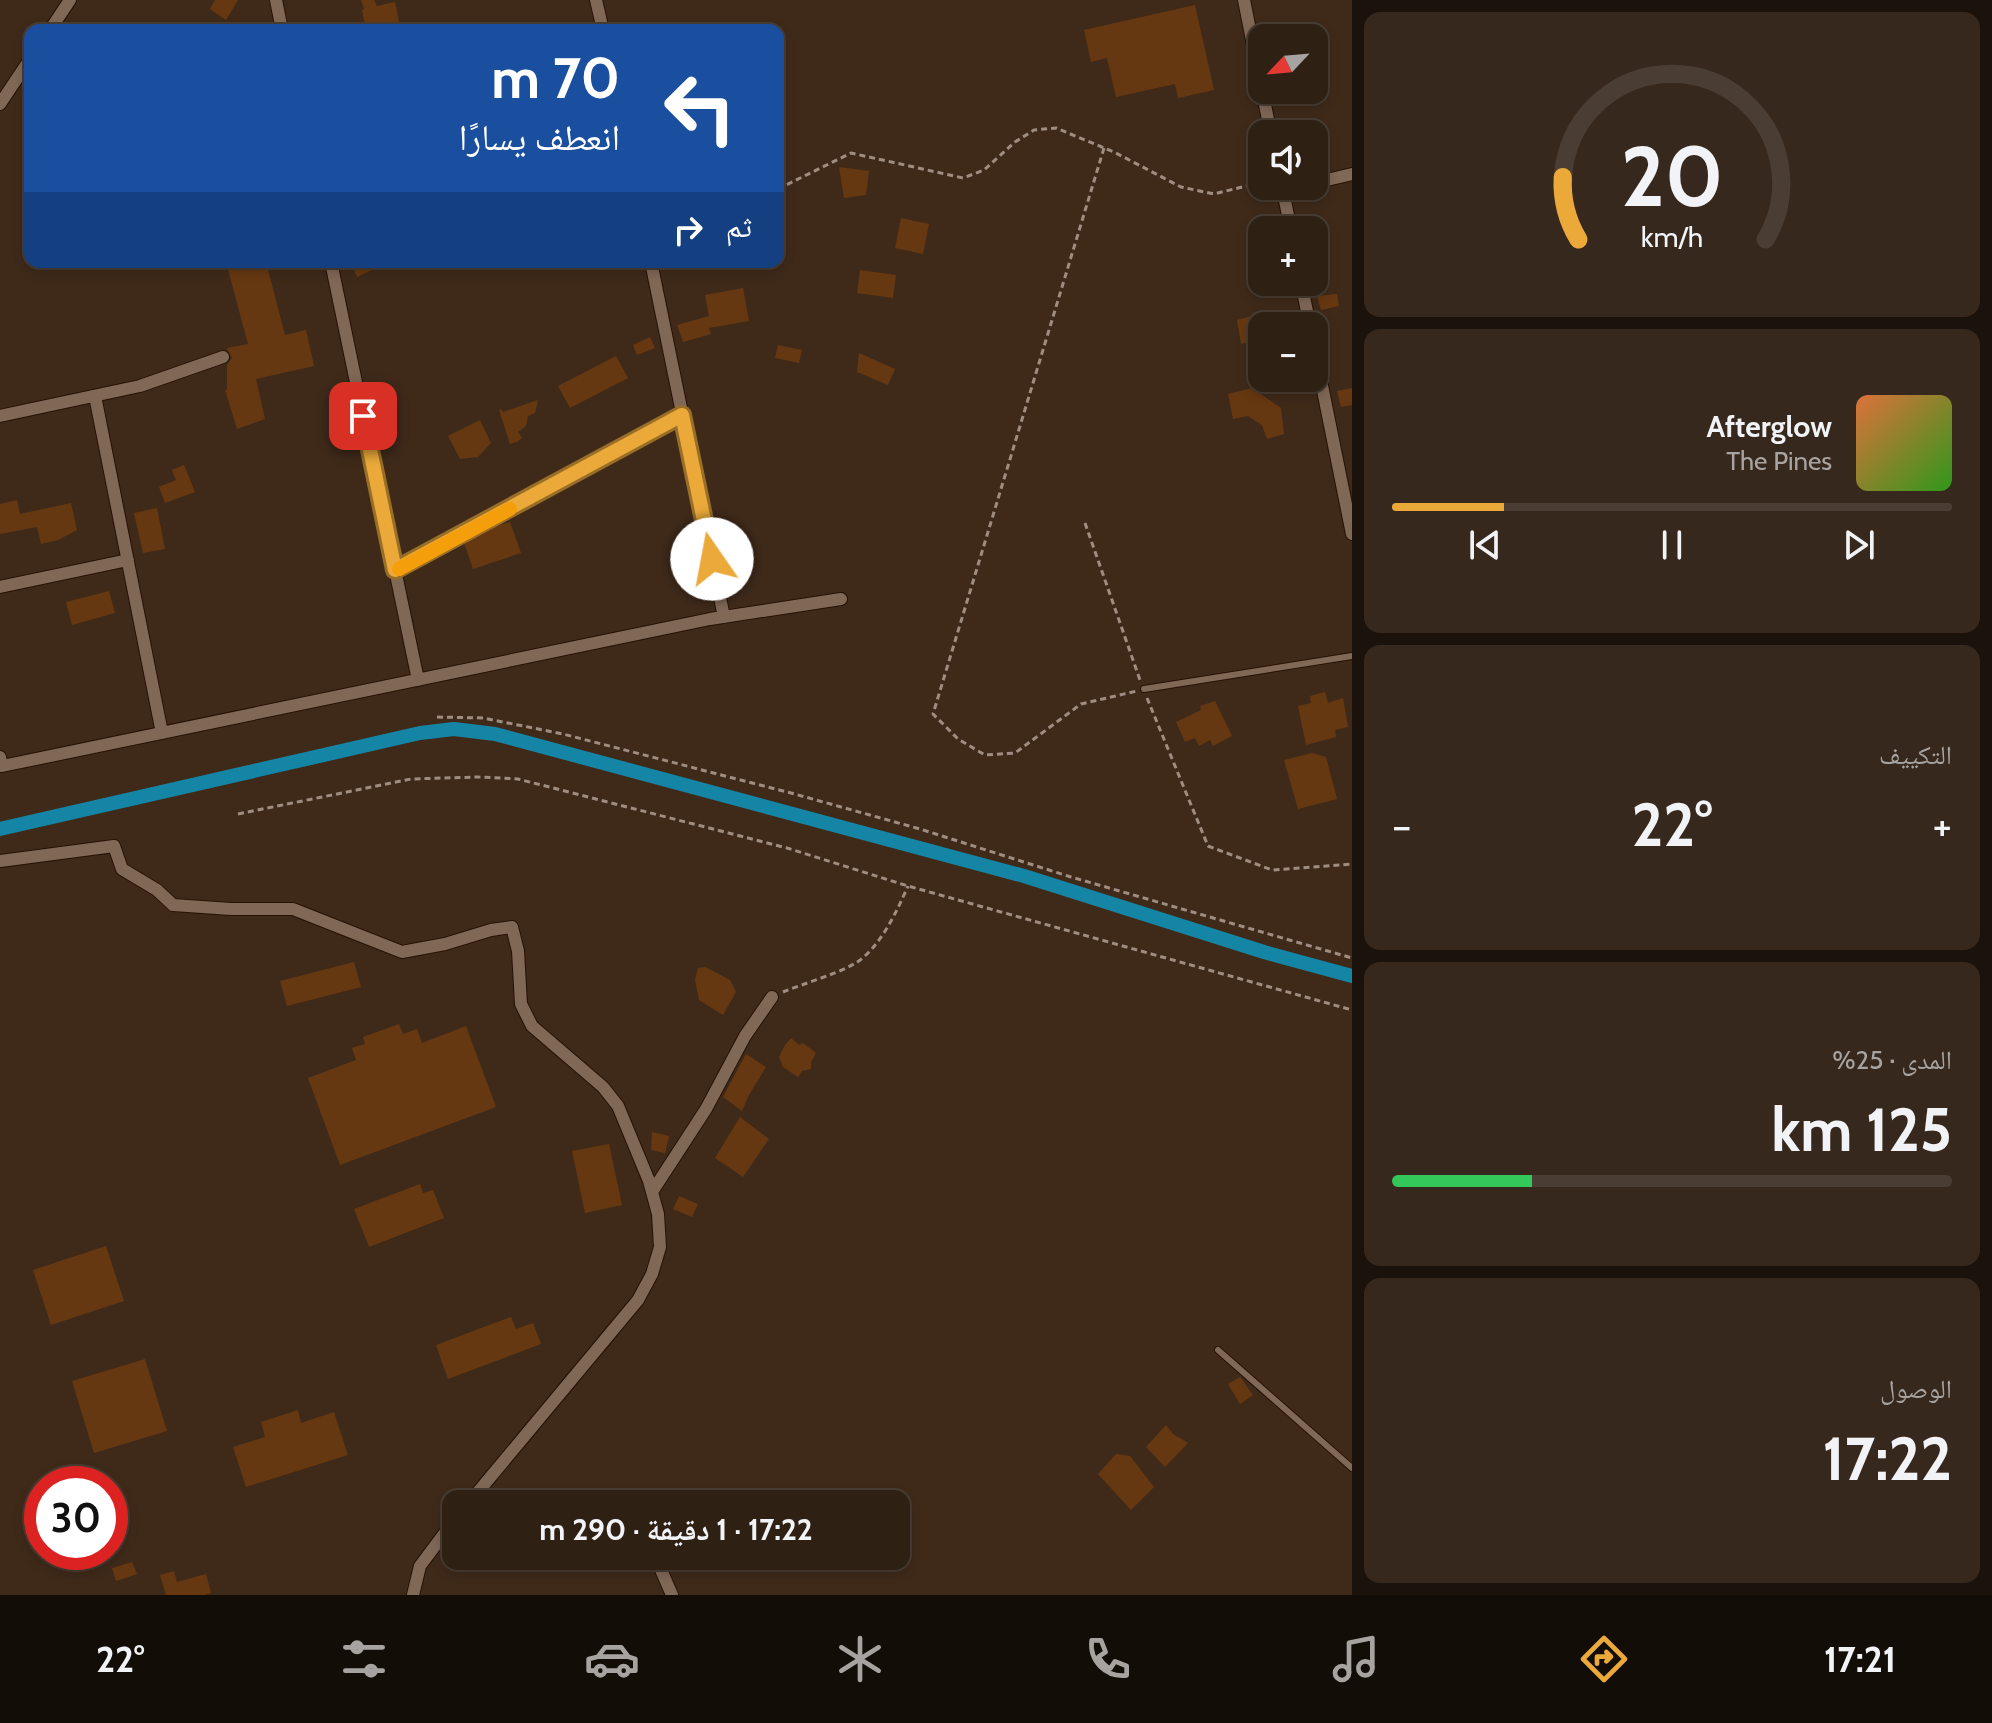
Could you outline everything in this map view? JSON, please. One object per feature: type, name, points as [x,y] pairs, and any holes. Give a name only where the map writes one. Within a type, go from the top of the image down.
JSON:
[{"type":"street","points":[[54,24],[70,0]]},
{"type":"street","points":[[276,0],[281,24]]},
{"type":"street","points":[[596,0],[602,24]]},
{"type":"street","points":[[1244,0],[1249,24]]},
{"type":"street","points":[[0,104],[24,68]]},
{"type":"street","points":[[1328,180],[1352,174]]},
{"type":"street","points":[[332,268],[418,680]]},
{"type":"street","points":[[652,268],[724,617]]},
{"type":"street","points":[[0,416],[140,386],[223,357]]},
{"type":"street","points":[[1323,392],[1352,534]]},
{"type":"street","points":[[95,396],[162,733]]},
{"type":"street","points":[[395,570],[682,415]]},
{"type":"street","points":[[0,587],[128,560]]},
{"type":"street","points":[[0,757],[2,766],[724,617],[841,599]]},
{"type":"street","points":[[0,861],[114,846],[122,869],[157,890],[173,905],[293,909],[402,952],[512,927],[518,951],[521,1004],[532,1026],[603,1087],[618,1106],[652,1192],[658,1214],[660,1247],[652,1274],[638,1300],[480,1490]]},
{"type":"street","points":[[652,1192],[706,1109],[745,1036],[772,997]]},
{"type":"street","points":[[413,1595],[420,1566],[442,1537]]},
{"type":"street","points":[[661,1570],[672,1595]]},
{"type":"lane","points":[[1144,689],[1352,656]]},
{"type":"lane","points":[[1218,1350],[1352,1468]]},
{"type":"path","points":[[784,186],[851,153],[963,178],[984,170],[1015,142],[1034,130],[1056,128],[1104,148],[1181,187],[1214,194],[1248,186]]},
{"type":"path","points":[[1104,148],[933,714],[958,739],[985,755],[1015,753],[1081,704],[1144,689]]},
{"type":"path","points":[[1085,523],[1144,689],[1208,846],[1272,870],[1352,864]]},
{"type":"path","points":[[437,717],[483,718],[563,734],[776,789],[1352,958]]},
{"type":"path","points":[[238,814],[411,779],[518,779],[787,848],[908,886],[1352,1010]]},
{"type":"path","points":[[772,997],[855,963],[871,950],[896,912],[908,886]]},
{"type":"building","points":[[215,0],[238,0],[226,20],[210,9]]},
{"type":"building","points":[[361,0],[374,0],[377,6],[395,2],[400,24],[365,24]]},
{"type":"building","points":[[1195,5],[1214,90],[1178,98],[1175,84],[1116,97],[1107,58],[1091,62],[1084,30]]},
{"type":"building","points":[[839,167],[869,171],[866,195],[844,198]]},
{"type":"building","points":[[901,218],[929,224],[923,254],[895,248]]},
{"type":"building","points":[[228,268],[268,268],[285,335],[306,330],[314,366],[256,379],[265,419],[237,429],[225,390],[227,365],[232,358],[227,348],[248,344]]},
{"type":"building","points":[[353,268],[376,268],[357,277]]},
{"type":"building","points":[[860,270],[896,275],[893,298],[857,293]]},
{"type":"building","points":[[743,288],[749,321],[709,328],[711,334],[683,342],[677,325],[709,316],[705,295]]},
{"type":"building","points":[[1337,294],[1339,306],[1321,310],[1317,296]]},
{"type":"building","points":[[1248,317],[1248,343],[1241,344],[1237,320]]},
{"type":"building","points":[[650,337],[655,348],[637,355],[633,345]]},
{"type":"building","points":[[778,345],[802,350],[799,363],[775,358]]},
{"type":"building","points":[[859,353],[895,369],[888,385],[857,372]]},
{"type":"building","points":[[616,356],[628,378],[570,408],[558,386]]},
{"type":"building","points":[[1352,388],[1352,405],[1341,407],[1337,391]]},
{"type":"building","points":[[1248,389],[1248,392],[1258,392],[1281,408],[1284,434],[1267,439],[1262,425],[1248,416],[1233,419],[1228,394]]},
{"type":"building","points":[[538,400],[535,413],[528,416],[526,426],[518,432],[522,438],[510,444],[499,410],[503,412]]},
{"type":"building","points":[[480,420],[491,443],[478,457],[460,459],[448,436]]},
{"type":"building","points":[[184,465],[195,492],[165,503],[159,487],[176,480],[172,470]]},
{"type":"building","points":[[17,500],[20,514],[71,503],[77,530],[58,540],[41,544],[37,527],[0,534],[0,504]]},
{"type":"building","points":[[157,508],[165,549],[143,553],[134,513]]},
{"type":"building","points":[[510,522],[521,553],[473,569],[464,543],[493,527]]},
{"type":"building","points":[[109,591],[115,613],[72,625],[66,602]]},
{"type":"building","points":[[1325,692],[1328,703],[1343,698],[1348,727],[1335,730],[1336,737],[1306,745],[1298,706],[1311,703],[1310,696]]},
{"type":"building","points":[[1215,701],[1232,736],[1213,746],[1210,740],[1199,746],[1195,738],[1185,742],[1176,722],[1201,710],[1200,706]]},
{"type":"building","points":[[1312,753],[1326,757],[1337,799],[1298,809],[1284,760]]},
{"type":"building","points":[[354,962],[361,987],[287,1006],[280,981]]},
{"type":"building","points":[[705,967],[730,980],[736,992],[723,1015],[699,1000],[695,980],[698,968]]},
{"type":"building","points":[[399,1024],[403,1034],[417,1029],[422,1043],[466,1026],[496,1107],[340,1165],[308,1078],[356,1060],[352,1048],[365,1044],[363,1037]]},
{"type":"building","points":[[791,1038],[816,1053],[811,1069],[802,1071],[798,1077],[783,1067],[779,1057]]},
{"type":"building","points":[[746,1054],[766,1067],[742,1111],[723,1097]]},
{"type":"building","points":[[740,1117],[769,1139],[743,1177],[715,1158]]},
{"type":"building","points":[[652,1132],[669,1136],[665,1153],[651,1150]]},
{"type":"building","points":[[609,1144],[622,1205],[585,1213],[572,1151]]},
{"type":"building","points":[[420,1184],[423,1193],[433,1190],[444,1218],[369,1247],[354,1209]]},
{"type":"building","points":[[679,1196],[698,1204],[692,1217],[673,1209]]},
{"type":"building","points":[[106,1246],[124,1301],[51,1325],[33,1270]]},
{"type":"building","points":[[511,1317],[516,1329],[533,1323],[541,1344],[448,1379],[436,1345]]},
{"type":"building","points":[[145,1359],[167,1431],[94,1453],[72,1381]]},
{"type":"building","points":[[1240,1377],[1253,1395],[1240,1404],[1228,1384]]},
{"type":"building","points":[[298,1410],[301,1423],[334,1412],[348,1455],[246,1487],[233,1447],[265,1437],[261,1422]]},
{"type":"building","points":[[1166,1425],[1173,1434],[1188,1443],[1165,1467],[1146,1447]]},
{"type":"building","points":[[1116,1454],[1130,1456],[1154,1487],[1131,1510],[1098,1474]]},
{"type":"building","points":[[132,1562],[137,1574],[116,1581],[113,1570],[128,1570],[128,1563]]},
{"type":"building","points":[[174,1571],[177,1582],[206,1574],[211,1593],[166,1595],[160,1575]]},
{"type":"waterway","points":[[0,829],[420,733],[454,729],[495,734],[1024,876],[1264,952],[1352,976]]},
{"type":"slow traffic","points":[[399,569],[510,509]]},
{"type":"route","points":[[363,416],[395,570],[682,415],[712,559]]}]
